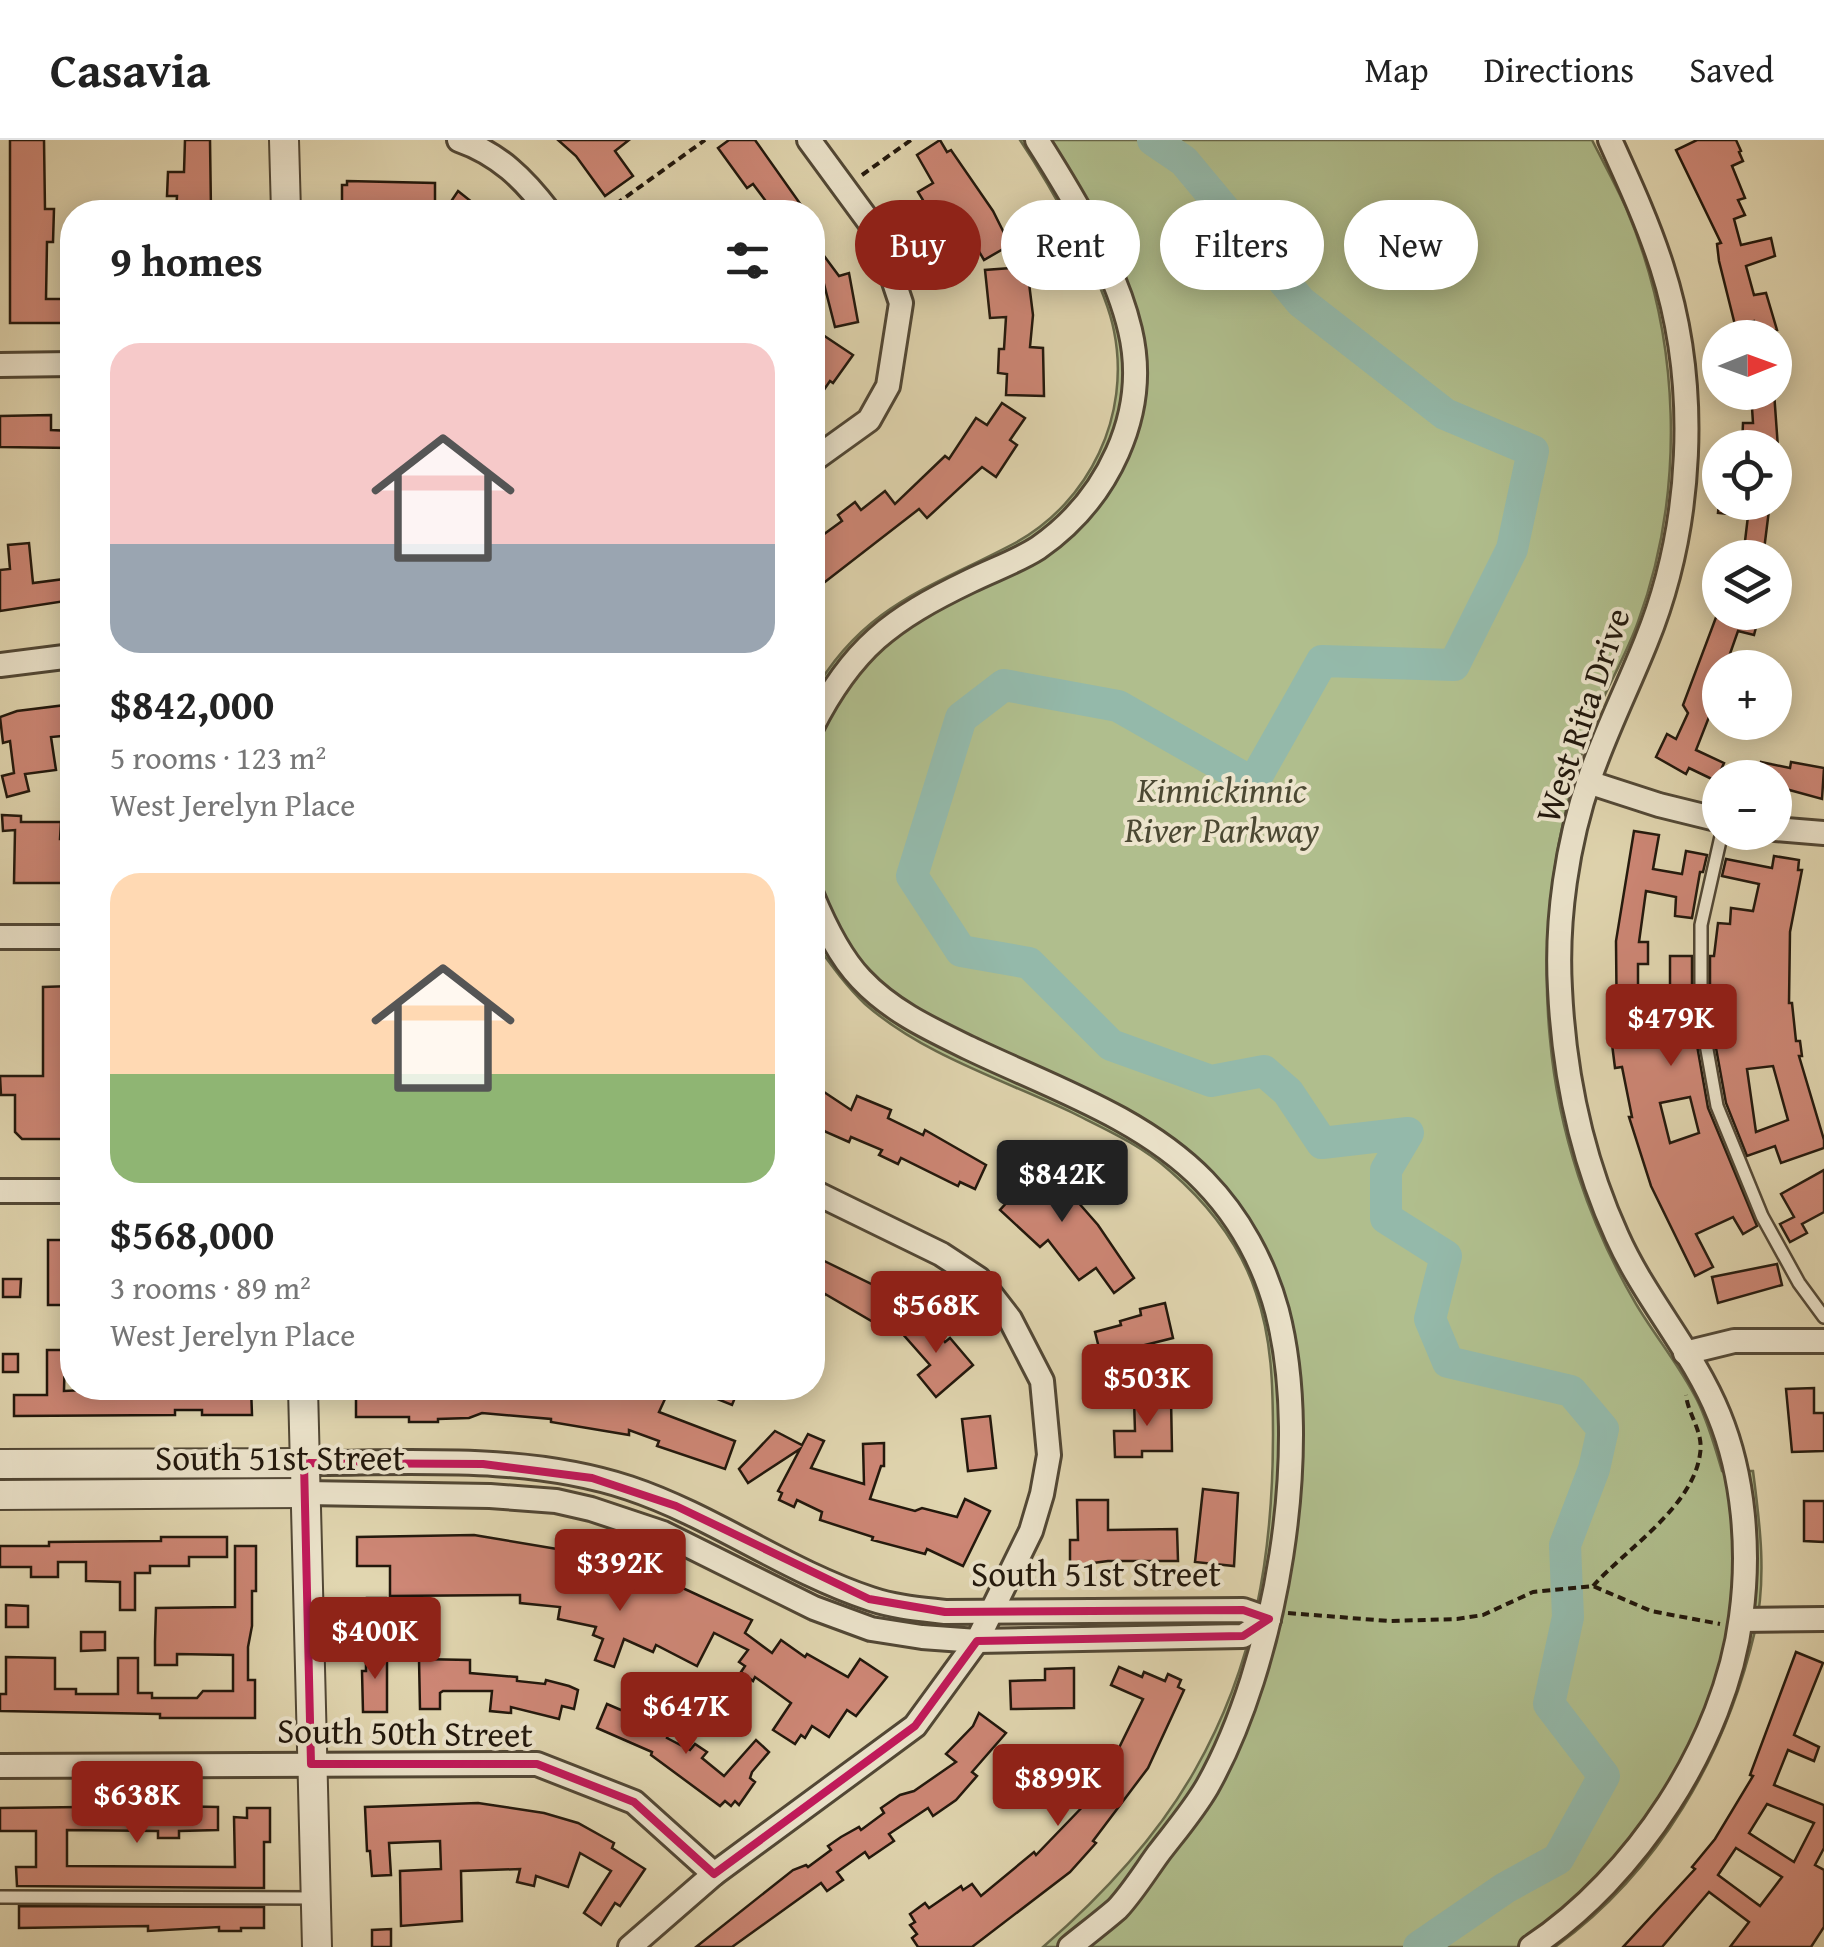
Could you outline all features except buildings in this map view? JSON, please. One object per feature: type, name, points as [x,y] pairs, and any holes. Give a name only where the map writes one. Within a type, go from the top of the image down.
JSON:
[{"type":"street","points":[[284,140],[286,200]]},
{"type":"street","points":[[459,140],[488,150],[526,181],[541,200]]},
{"type":"street","points":[[808,140],[878,234],[901,303],[888,386],[869,420],[825,452]]},
{"type":"street","points":[[825,702],[850,662],[883,631],[928,602],[1036,550],[1066,526],[1110,470],[1124,436],[1134,400],[1135,369],[1123,304],[1093,240],[1036,140]]},
{"type":"street","name":"West Rita Drive","points":[[1532,1947],[1561,1928],[1598,1895],[1657,1822],[1703,1738],[1722,1690],[1744,1549],[1735,1470],[1720,1416],[1641,1282],[1596,1184],[1571,1080],[1561,1012],[1564,894],[1588,782],[1648,638],[1670,566],[1682,504],[1686,422],[1680,343],[1664,271],[1610,140]]},
{"type":"street","points":[[0,364],[60,364]]},
{"type":"street","points":[[0,665],[60,658]]},
{"type":"street","points":[[1588,782],[1702,815]]},
{"type":"street","points":[[1792,830],[1824,833]]},
{"type":"street","points":[[825,926],[860,978],[896,1010],[1128,1124],[1168,1150],[1234,1219],[1257,1256],[1277,1312],[1288,1376],[1290,1463],[1284,1548],[1246,1703],[1206,1789],[1119,1907],[1070,1947]]},
{"type":"street","points":[[0,936],[60,937]]},
{"type":"street","points":[[0,1192],[60,1192]]},
{"type":"street","points":[[630,1947],[714,1874],[916,1726],[977,1640],[1031,1530],[1042,1494],[1049,1455],[1042,1381],[1010,1319],[979,1279],[941,1254],[825,1197]]},
{"type":"street","points":[[1685,1352],[1734,1341],[1824,1341]]},
{"type":"street","points":[[303,1400],[316,1947]]},
{"type":"street","name":"South 51st Street","points":[[0,1464],[520,1467],[627,1487],[676,1506],[827,1581],[899,1607],[945,1612],[1244,1610],[1269,1619]]},
{"type":"street","points":[[618,1517],[627,1487]]},
{"type":"street","name":"South 51st Street","points":[[0,1495],[305,1493],[556,1501],[663,1533],[814,1608],[870,1629],[977,1640],[1243,1636],[1269,1619]]},
{"type":"street","points":[[1732,1622],[1824,1619]]},
{"type":"street","name":"South 50th Street","points":[[0,1766],[537,1764],[634,1802],[714,1874]]},
{"type":"lane","points":[[1718,850],[1702,924],[1700,1016],[1716,1106],[1762,1216],[1799,1283],[1824,1317]]},
{"type":"lane","points":[[0,1897],[315,1898]]},
{"type":"path","points":[[622,200],[705,140]]},
{"type":"path","points":[[844,188],[911,140]]},
{"type":"path","points":[[1593,1586],[1648,1534],[1694,1476],[1700,1440],[1686,1393],[1702,1381]]},
{"type":"path","points":[[1269,1619],[1288,1613],[1390,1621],[1457,1619],[1483,1616],[1541,1590],[1593,1586],[1622,1601],[1671,1617],[1732,1622]]},
{"type":"highlighted area","points":[[304,1463],[483,1464],[592,1478],[676,1506],[869,1599],[945,1612],[1243,1610],[1269,1619],[1243,1636],[977,1641],[915,1726],[714,1874],[634,1802],[537,1764],[311,1764]]},
{"type":"green space","name":"Kinnickinnic River Parkway","points":[[1020,140],[1592,140],[1626,208],[1644,257],[1667,361],[1670,467],[1664,520],[1654,572],[1638,622],[1597,712],[1561,831],[1549,914],[1550,1039],[1568,1142],[1604,1242],[1636,1304],[1697,1400],[1722,1471],[1753,1471],[1761,1591],[1755,1631],[1726,1722],[1683,1807],[1626,1883],[1555,1947],[1043,1947],[1107,1887],[1163,1820],[1195,1770],[1232,1690],[1256,1608],[1269,1523],[1273,1417],[1268,1345],[1256,1293],[1232,1242],[1197,1197],[1159,1162],[1073,1113],[912,1038],[865,1004],[825,955],[825,675],[876,619],[1041,526],[1084,480],[1099,453],[1110,424],[1118,363],[1114,331],[1100,290],[1140,290],[1140,200],[1056,200]]},
{"type":"waterway","points":[[1153,140],[1184,161],[1301,302],[1445,414],[1533,451],[1512,549],[1454,665],[1322,661],[1253,783],[1118,706],[1004,685],[961,718],[912,876],[961,951],[1029,963],[1111,1045],[1211,1081],[1264,1071],[1288,1092],[1322,1143],[1408,1133],[1386,1170],[1386,1218],[1446,1256],[1430,1319],[1448,1362],[1571,1391],[1603,1429],[1594,1469],[1565,1545],[1568,1617],[1549,1704],[1604,1776],[1558,1859],[1505,1888],[1419,1947]]}]
